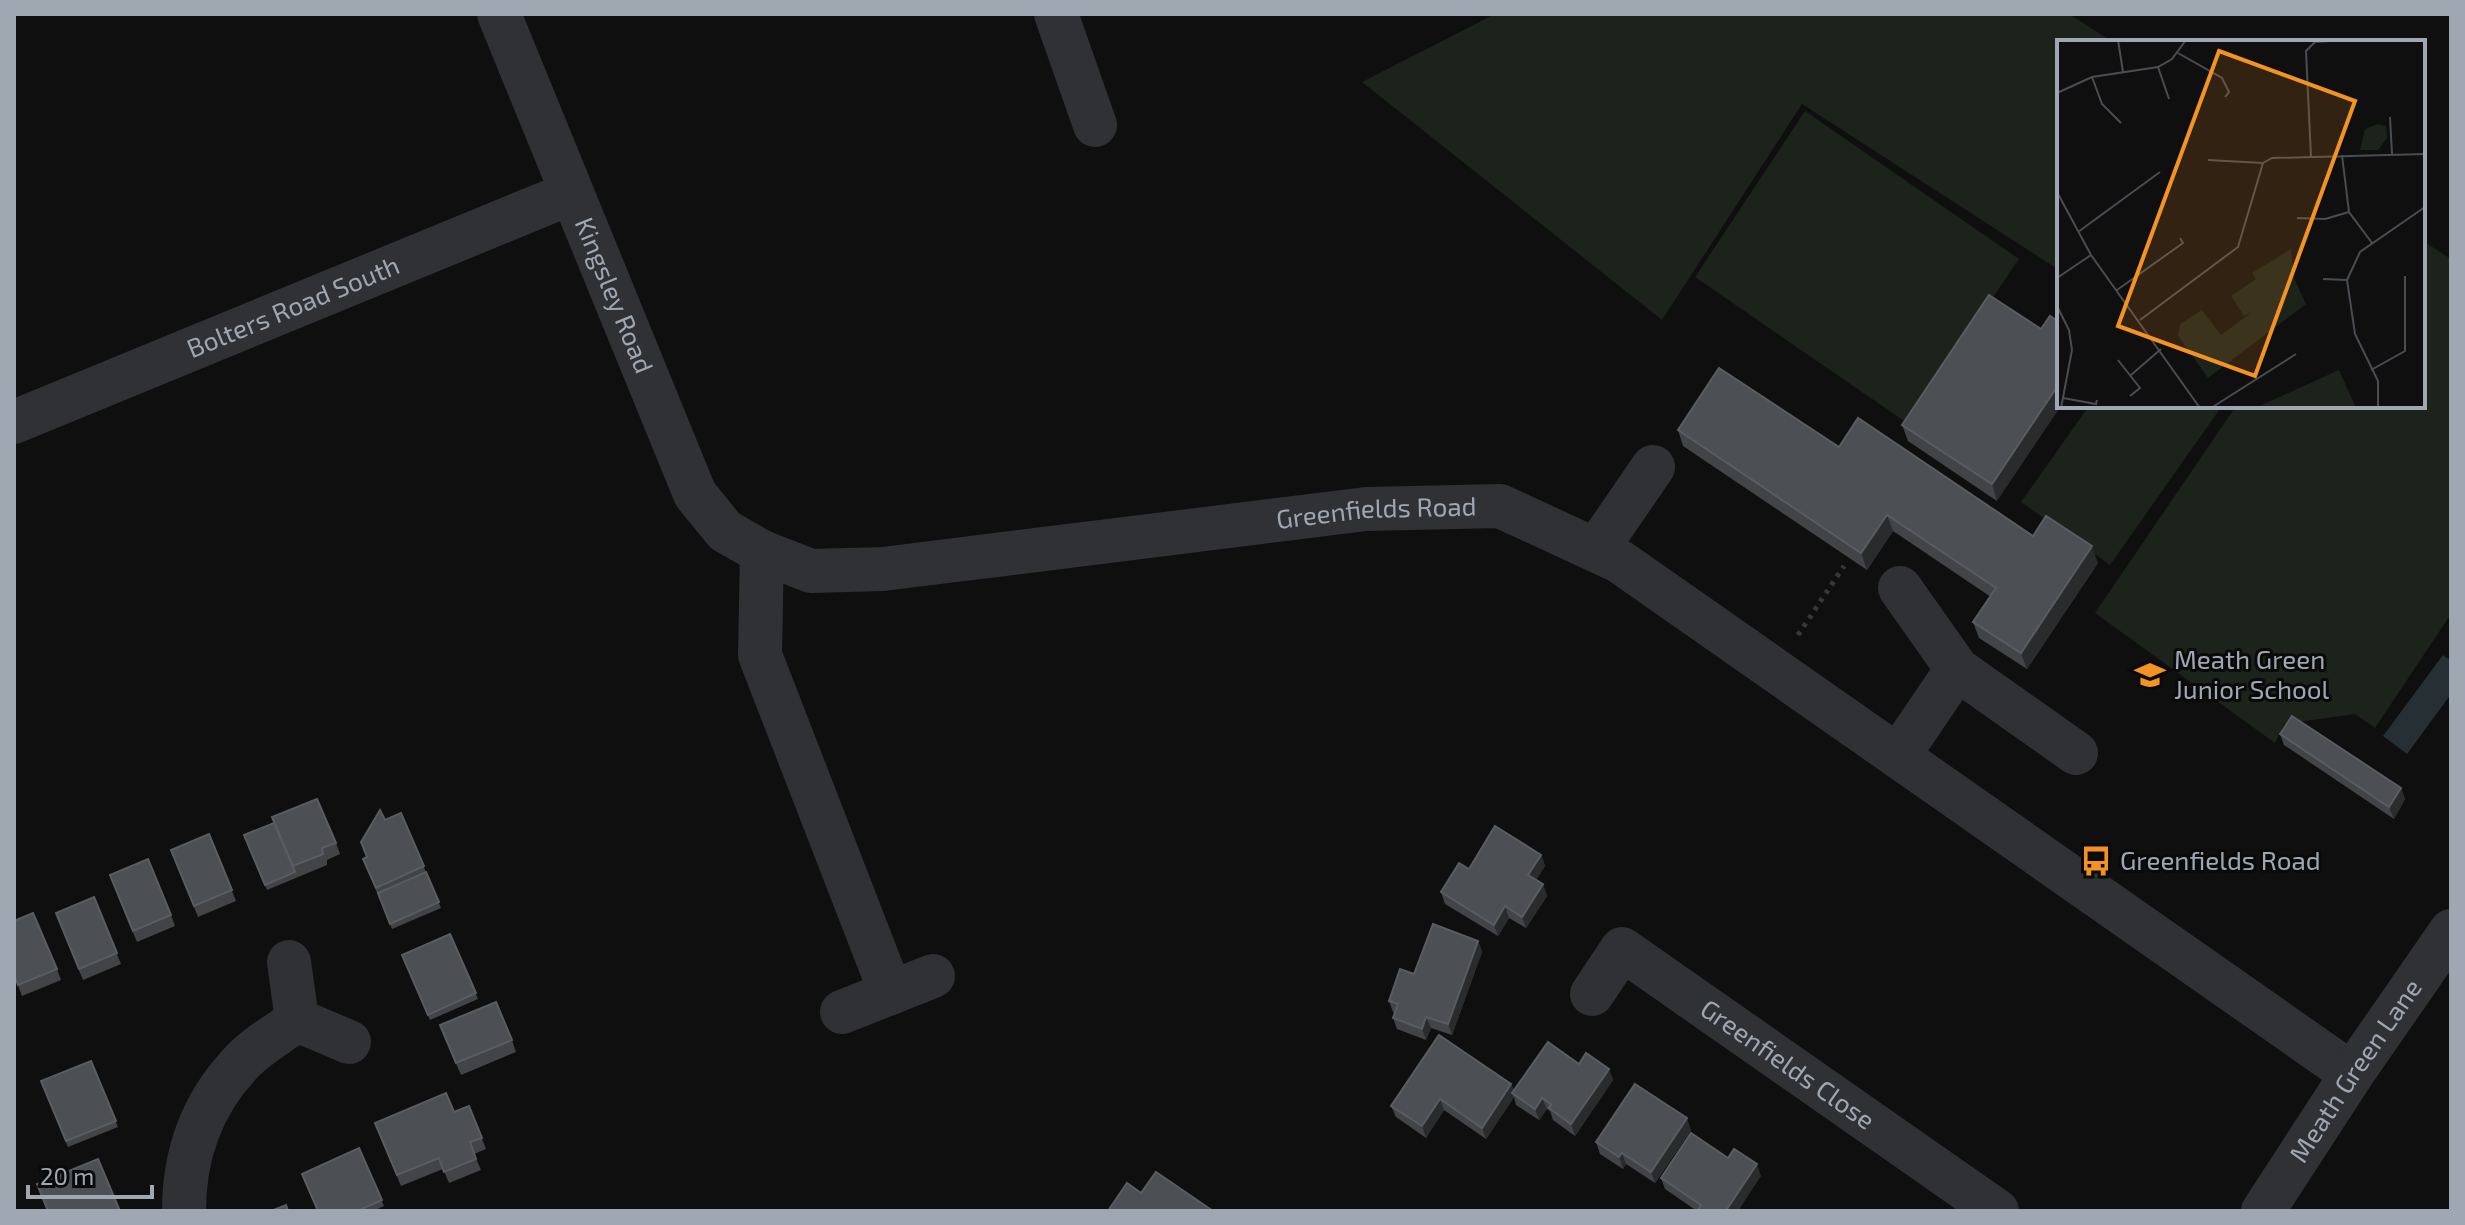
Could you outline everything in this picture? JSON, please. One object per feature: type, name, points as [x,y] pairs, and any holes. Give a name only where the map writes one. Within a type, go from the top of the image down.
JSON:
[{"type":"street","name":"Kingsley Road","points":[[499,14],[695,494],[725,531],[762,552]]},
{"type":"street","points":[[1056,14],[1095,125]]},
{"type":"street","name":"Bolters Road South","points":[[14,422],[571,193]]},
{"type":"street","points":[[1596,550],[1653,467]]},
{"type":"street","name":"Greenfields Road","points":[[762,552],[811,571],[883,569],[1366,509],[1500,506],[1619,561],[2352,1074]]},
{"type":"street","points":[[762,552],[760,655],[891,993]]},
{"type":"street","points":[[1900,588],[1957,669],[2076,753]]},
{"type":"street","points":[[1898,756],[1957,669]]},
{"type":"street","name":"Meath Green Lane","points":[[2263,1211],[2352,1074],[2451,931]]},
{"type":"street","name":"Greenfields Close","points":[[1592,994],[1622,949],[1997,1211]]},
{"type":"street","points":[[289,962],[297,1020]]},
{"type":"street","points":[[842,1012],[933,976]]},
{"type":"street","points":[[297,1020],[349,1042]]},
{"type":"street","points":[[184,1211],[184,1183],[200,1121],[240,1063],[297,1020]]},
{"type":"path","points":[[1774,670],[1844,566]]},
{"type":"shaded area","points":[[1495,14],[2069,14],[2110,40],[2057,40],[2057,269],[1802,104],[1662,320],[1362,82]]},
{"type":"shaded area","points":[[1805,111],[2019,259],[1907,423],[1695,277]]},
{"type":"shaded area","points":[[2425,242],[2451,259],[2451,614],[2375,728],[2355,714],[2284,724],[2275,743],[2095,613],[2235,408],[2425,408]]},
{"type":"shaded area","points":[[2088,408],[2221,408],[2110,565],[2021,502]]},
{"type":"shaded area","points":[[2443,655],[2451,661],[2451,694],[2407,754],[2383,736]]},
{"type":"building","points":[[1989,295],[2041,329],[2050,316],[2057,321],[2057,387],[1992,484],[1902,425]]},
{"type":"building","points":[[1719,368],[1839,447],[1858,418],[2033,536],[2046,516],[2092,546],[2021,653],[1973,622],[1996,588],[1887,515],[1861,553],[1678,430]]},
{"type":"building","points":[[2292,716],[2401,788],[2389,807],[2280,734]]},
{"type":"building","points":[[317,799],[336,843],[322,848],[323,854],[293,866],[272,817]]},
{"type":"building","points":[[380,810],[385,820],[401,813],[424,866],[376,888],[363,859],[367,857],[361,842]]},
{"type":"building","points":[[274,823],[295,872],[265,885],[244,835]]},
{"type":"building","points":[[1495,826],[1541,855],[1528,875],[1543,884],[1522,917],[1505,906],[1494,925],[1441,892],[1459,863],[1469,869]]},
{"type":"building","points":[[209,834],[232,890],[194,906],[171,850]]},
{"type":"building","points":[[148,859],[171,915],[133,931],[110,875]]},
{"type":"building","points":[[426,872],[439,902],[390,924],[378,893]]},
{"type":"building","points":[[94,897],[117,953],[79,969],[56,913]]},
{"type":"building","points":[[33,913],[57,969],[18,985],[14,974],[14,921]]},
{"type":"building","points":[[1433,924],[1478,941],[1448,1024],[1426,1017],[1422,1029],[1393,1018],[1398,1004],[1389,1001],[1400,969],[1414,974]]},
{"type":"building","points":[[450,934],[476,993],[428,1015],[402,955]]},
{"type":"building","points":[[496,1002],[512,1040],[456,1063],[440,1025]]},
{"type":"building","points":[[1439,1035],[1511,1084],[1482,1128],[1440,1099],[1422,1126],[1391,1106]]},
{"type":"building","points":[[1548,1042],[1579,1064],[1586,1053],[1609,1069],[1571,1124],[1549,1108],[1551,1104],[1542,1098],[1535,1109],[1512,1093]]},
{"type":"building","points":[[91,1061],[116,1121],[66,1141],[41,1081]]},
{"type":"building","points":[[1635,1084],[1687,1118],[1651,1172],[1622,1153],[1619,1157],[1596,1142]]},
{"type":"building","points":[[446,1093],[454,1112],[469,1106],[482,1138],[470,1142],[476,1159],[444,1172],[439,1158],[397,1175],[375,1123]]},
{"type":"building","points":[[1691,1133],[1728,1158],[1734,1149],[1757,1164],[1727,1209],[1730,1211],[1697,1211],[1701,1205],[1661,1178]]},
{"type":"building","points":[[359,1148],[382,1200],[357,1211],[318,1211],[302,1174]]},
{"type":"building","points":[[98,1159],[120,1211],[48,1211],[37,1184]]},
{"type":"building","points":[[1156,1172],[1213,1211],[1108,1211],[1127,1183],[1141,1193]]},
{"type":"building","points":[[286,1205],[288,1211],[271,1211]]},
{"type":"place","name":"Meath Green Junior School","points":[[2150,675]]},
{"type":"place","name":"Greenfields Road","points":[[2096,861]]}]
